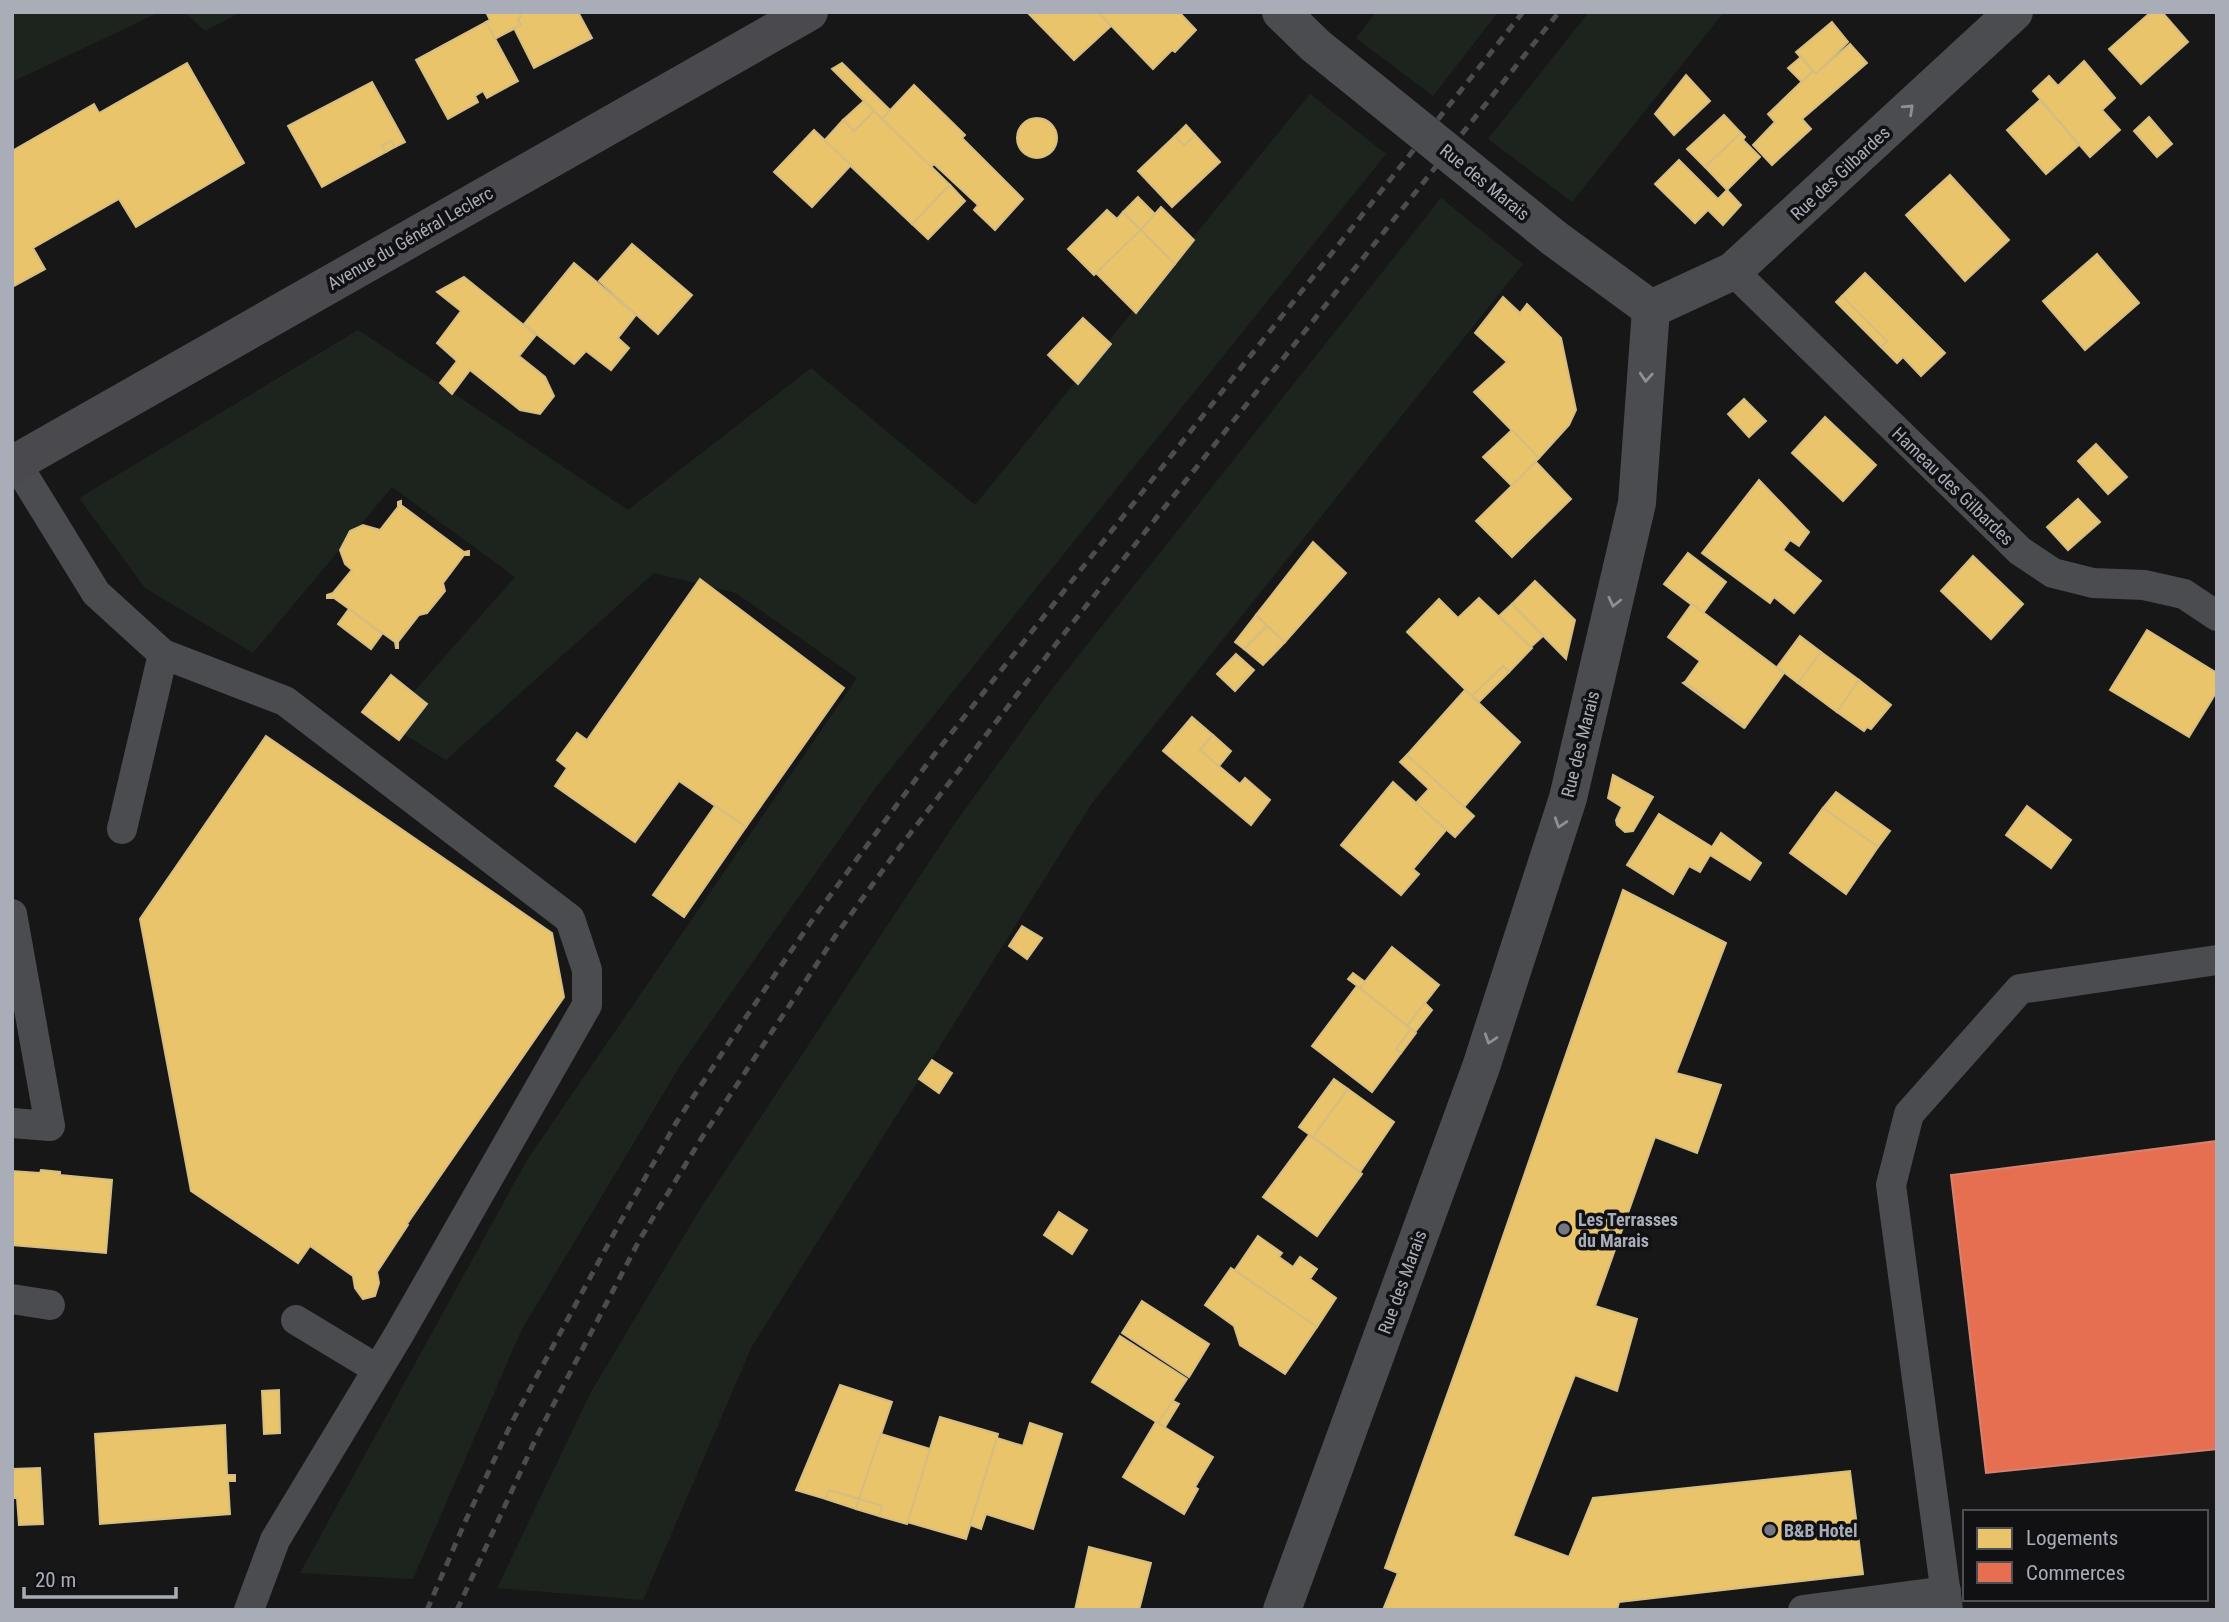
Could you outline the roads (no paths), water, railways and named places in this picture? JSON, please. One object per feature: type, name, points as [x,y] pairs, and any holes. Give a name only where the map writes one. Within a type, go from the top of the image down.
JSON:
[{"type":"main road","name":"Avenue du Général Leclerc","points":[[14,464],[809,12]]},
{"type":"street","name":"Rue des Marais","points":[[1282,12],[1315,46],[1554,238],[1651,309],[1637,503],[1568,798],[1481,1068],[1282,1610]]},
{"type":"street","name":"Rue des Gilbardes","points":[[1651,309],[1733,271],[2014,12]]},
{"type":"lane","name":"Hameau des Gilbardes","points":[[1733,271],[2020,551],[2053,573],[2093,583],[2144,585],[2184,594],[2217,616]]},
{"type":"lane","points":[[14,464],[96,593],[163,654],[285,701],[570,919],[587,970],[587,1005],[275,1540],[249,1610]]},
{"type":"lane","points":[[122,829],[163,654]]},
{"type":"lane","points":[[12,914],[50,1126],[12,1124]]},
{"type":"lane","points":[[1803,1610],[1947,1600],[1891,1185],[1909,1114],[2021,989],[2217,960]]},
{"type":"lane","points":[[12,1299],[50,1305]]},
{"type":"lane","points":[[296,1320],[377,1369]]},
{"type":"railway","points":[[427,1610],[511,1424],[618,1226],[676,1123],[815,916],[930,760],[1523,12]]},
{"type":"railway","points":[[457,1610],[537,1436],[640,1239],[701,1139],[836,935],[896,852],[1063,635],[1559,12]]},
{"type":"place","name":"Les Terrasses du Marais","points":[[1564,1229]]},
{"type":"place","name":"B&B Hotel","points":[[1770,1530]]}]
